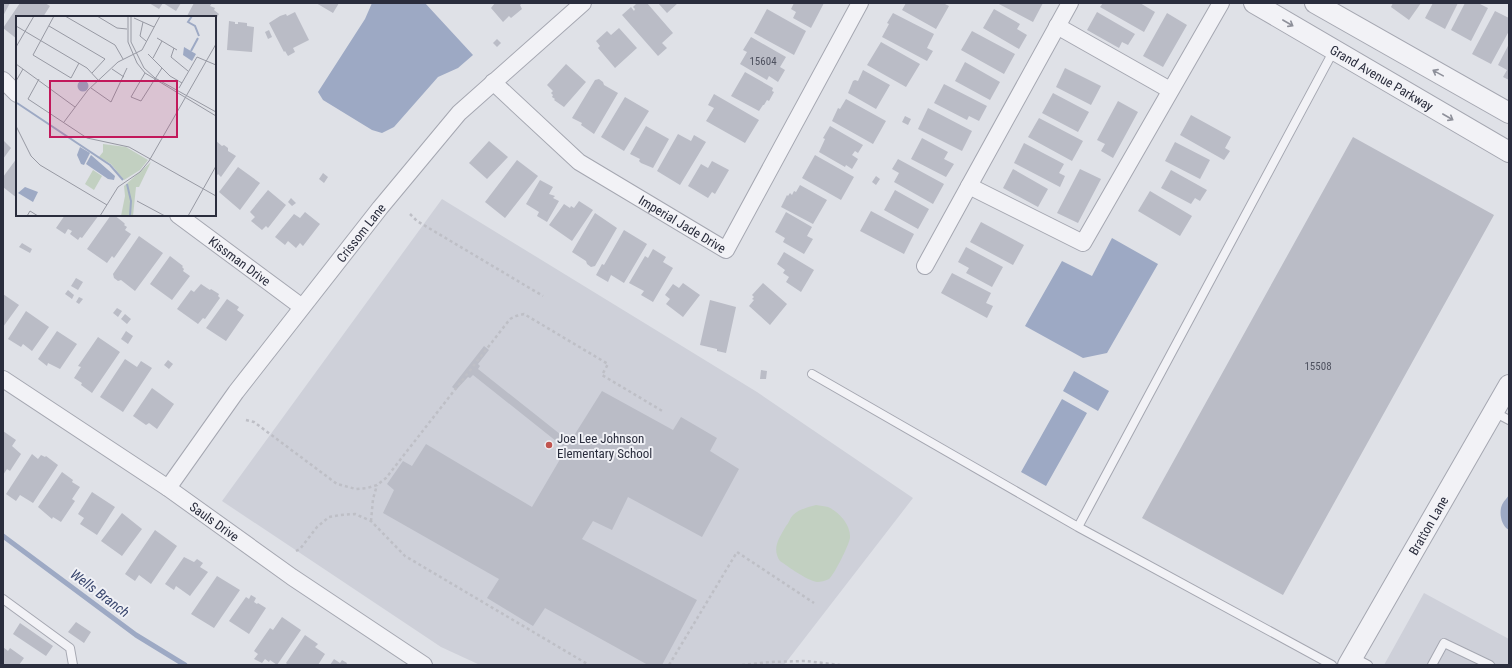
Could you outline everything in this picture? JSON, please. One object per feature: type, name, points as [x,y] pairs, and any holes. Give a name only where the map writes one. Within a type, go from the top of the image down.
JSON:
[{"type":"street","name":"Crissom Lane","points":[[168,488],[236,392],[380,208],[459,113],[584,3]]},
{"type":"street","name":"Imperial Jade Drive","points":[[493,82],[579,162],[726,250],[860,3]]},
{"type":"street","points":[[925,266],[1070,3]]},
{"type":"street","points":[[969,186],[1083,243],[1221,3]]},
{"type":"street","name":"Grand Avenue Parkway","points":[[1254,3],[1509,152]]},
{"type":"street","points":[[1315,3],[1509,112]]},
{"type":"street","points":[[1056,26],[1170,90]]},
{"type":"street","points":[[3,80],[16,93]]},
{"type":"street","name":"Kissman Drive","points":[[179,216],[302,307]]},
{"type":"street","name":"Sauls Drive","points":[[3,379],[168,488],[292,577],[424,665]]},
{"type":"street","name":"Bratton Lane","points":[[1356,662],[1502,416],[1509,385]]},
{"type":"lane","points":[[1078,527],[1334,50]]},
{"type":"lane","points":[[812,374],[1078,527],[1332,665]]},
{"type":"lane","points":[[3,600],[70,648],[73,665]]},
{"type":"lane","points":[[1432,665],[1444,643],[1490,665]]},
{"type":"path","points":[[410,214],[417,222],[543,296]]},
{"type":"path","points":[[246,420],[254,422],[337,484],[356,488],[367,488],[377,485],[386,478],[510,319],[524,314],[608,364],[602,375],[664,412]]},
{"type":"path","points":[[371,521],[373,499],[377,485]]},
{"type":"path","points":[[296,551],[300,549],[316,527],[329,517],[355,514],[371,521],[405,556],[589,665]]},
{"type":"path","points":[[669,665],[737,552],[814,603]]},
{"type":"path","points":[[742,665],[770,662],[806,661],[840,665]]},
{"type":"shaded area","name":"Joe Lee Johnson Elementary School","points":[[442,199],[757,392],[913,498],[784,665],[480,665],[441,647],[222,501]]},
{"type":"shaded area","points":[[1424,593],[1509,639],[1509,665],[1384,665]]},
{"type":"green space","points":[[816,505],[828,507],[836,512],[844,520],[850,533],[849,542],[838,566],[829,579],[822,582],[813,581],[803,576],[780,561],[776,552],[779,538],[792,516],[807,507]]},
{"type":"water","points":[[372,3],[425,3],[473,55],[458,68],[438,77],[394,127],[382,133],[372,130],[323,100],[318,92],[365,19]]},
{"type":"water","points":[[1112,238],[1158,264],[1107,353],[1083,358],[1025,326],[1062,261],[1092,276]]},
{"type":"water","points":[[1074,371],[1109,391],[1098,411],[1063,391]]},
{"type":"water","points":[[1062,399],[1087,413],[1046,486],[1021,472]]},
{"type":"water","points":[[1509,495],[1509,530],[1502,522],[1501,506]]},
{"type":"building","points":[[3,3],[10,3],[3,16]]},
{"type":"building","points":[[20,3],[45,3],[50,6],[44,16],[16,16],[16,38],[3,28]]},
{"type":"building","points":[[149,3],[163,3],[159,9]]},
{"type":"building","points":[[163,3],[181,3],[176,11]]},
{"type":"building","points":[[194,3],[212,3],[210,6],[215,8],[214,10],[219,14],[216,19],[216,16],[187,16]]},
{"type":"building","points":[[316,3],[339,3],[333,13]]},
{"type":"building","points":[[495,3],[522,3],[520,5],[522,9],[511,18],[509,16],[503,22],[491,8]]},
{"type":"building","points":[[637,3],[647,3],[673,33],[662,43],[667,48],[658,56],[622,15],[631,7],[634,11],[635,9],[633,7]]},
{"type":"building","points":[[658,3],[678,3],[667,13]]},
{"type":"building","points":[[794,3],[824,3],[811,28],[793,18],[796,12],[791,9]]},
{"type":"building","points":[[906,3],[943,3],[949,6],[936,29],[902,10]]},
{"type":"building","points":[[997,3],[1043,3],[1033,22]]},
{"type":"building","points":[[1103,3],[1140,3],[1155,12],[1144,32],[1100,7]]},
{"type":"building","points":[[1393,3],[1421,3],[1409,20],[1391,7]]},
{"type":"building","points":[[1433,3],[1458,3],[1445,29],[1425,18]]},
{"type":"building","points":[[1465,3],[1478,3],[1488,8],[1471,41],[1451,30]]},
{"type":"building","points":[[767,9],[806,31],[794,55],[754,33]]},
{"type":"building","points":[[994,9],[1020,24],[1017,29],[1027,35],[1019,49],[983,28]]},
{"type":"building","points":[[1495,11],[1509,18],[1509,31],[1491,64],[1472,54]]},
{"type":"building","points":[[295,12],[309,40],[293,48],[295,52],[288,56],[285,51],[284,52],[269,23],[280,16],[286,14],[287,16]]},
{"type":"building","points":[[1097,12],[1135,34],[1128,45],[1122,42],[1119,48],[1087,30]]},
{"type":"building","points":[[893,13],[934,34],[927,48],[933,51],[927,61],[882,37],[889,24],[887,23]]},
{"type":"building","points":[[1167,13],[1187,25],[1163,67],[1143,56]]},
{"type":"building","points":[[229,21],[235,22],[235,24],[238,24],[238,22],[247,23],[247,26],[254,27],[252,52],[227,50]]},
{"type":"building","points":[[619,28],[637,48],[615,68],[598,48],[600,46],[596,41],[607,31],[611,35]]},
{"type":"building","points":[[269,30],[272,37],[268,39],[265,32]]},
{"type":"building","points":[[972,31],[1015,54],[1004,74],[961,50]]},
{"type":"building","points":[[751,37],[786,57],[780,67],[785,70],[778,82],[769,76],[767,80],[740,64],[747,52],[743,50]]},
{"type":"building","points":[[497,39],[501,43],[497,47],[493,43]]},
{"type":"building","points":[[881,42],[920,64],[906,87],[867,65]]},
{"type":"building","points":[[1509,44],[1509,80],[1503,77],[1507,70],[1498,65]]},
{"type":"building","points":[[965,62],[1000,82],[990,100],[955,81]]},
{"type":"building","points":[[566,64],[586,82],[564,107],[554,100],[555,99],[552,97],[553,95],[551,93],[553,91],[547,85]]},
{"type":"building","points":[[1065,68],[1101,86],[1091,105],[1056,87]]},
{"type":"building","points":[[863,70],[890,85],[876,109],[848,93],[853,81],[858,81]]},
{"type":"building","points":[[745,72],[773,88],[772,91],[774,92],[769,101],[767,100],[759,111],[731,96]]},
{"type":"building","points":[[599,79],[604,85],[618,93],[594,134],[581,125],[582,123],[572,118],[595,80]]},
{"type":"building","points":[[944,84],[987,106],[979,121],[969,116],[967,120],[934,103]]},
{"type":"building","points":[[1053,93],[1089,112],[1078,132],[1042,113]]},
{"type":"building","points":[[714,94],[759,120],[745,143],[706,121],[714,108],[708,105]]},
{"type":"building","points":[[625,97],[649,111],[624,151],[601,137]]},
{"type":"building","points":[[846,99],[886,121],[873,144],[832,121],[838,108],[840,109]]},
{"type":"building","points":[[1118,101],[1138,112],[1113,158],[1101,151],[1105,144],[1097,140]]},
{"type":"building","points":[[928,108],[972,131],[962,151],[918,129]]},
{"type":"building","points":[[1191,115],[1231,137],[1225,148],[1230,151],[1224,160],[1180,135]]},
{"type":"building","points":[[905,116],[911,119],[908,125],[902,122]]},
{"type":"building","points":[[1039,118],[1083,141],[1072,161],[1028,137]]},
{"type":"building","points":[[646,126],[669,139],[653,168],[641,163],[639,161],[640,159],[630,154]]},
{"type":"building","points":[[830,126],[863,145],[858,153],[855,151],[852,155],[858,159],[852,169],[846,165],[845,167],[819,152],[825,139],[823,138]]},
{"type":"building","points":[[678,134],[691,141],[694,135],[706,142],[680,185],[657,171]]},
{"type":"building","points":[[1353,137],[1494,215],[1283,595],[1142,518]]},
{"type":"building","points":[[922,138],[948,152],[944,159],[954,164],[946,177],[911,159]]},
{"type":"building","points":[[3,140],[11,148],[3,159]]},
{"type":"building","points":[[216,141],[222,146],[224,145],[228,148],[228,151],[236,156],[221,177],[218,174],[216,177]]},
{"type":"building","points":[[489,141],[508,157],[487,179],[469,163]]},
{"type":"building","points":[[1175,142],[1210,160],[1200,179],[1165,161]]},
{"type":"building","points":[[1024,143],[1064,164],[1059,173],[1065,176],[1060,187],[1014,163]]},
{"type":"building","points":[[815,155],[854,177],[841,200],[802,178]]},
{"type":"building","points":[[16,159],[16,197],[3,187],[3,177]]},
{"type":"building","points":[[898,159],[944,184],[933,204],[894,182],[899,173],[892,169]]},
{"type":"building","points":[[517,160],[538,176],[505,218],[485,202]]},
{"type":"building","points":[[712,161],[729,170],[715,194],[712,192],[708,198],[688,186],[701,164],[708,168]]},
{"type":"building","points":[[238,167],[260,183],[240,210],[219,192]]},
{"type":"building","points":[[1013,169],[1048,189],[1038,207],[1003,188]]},
{"type":"building","points":[[1080,169],[1101,179],[1078,223],[1057,213]]},
{"type":"building","points":[[1171,170],[1207,190],[1200,201],[1195,198],[1191,204],[1161,188]]},
{"type":"building","points":[[323,173],[328,177],[324,183],[319,179]]},
{"type":"building","points":[[876,176],[880,179],[876,185],[872,182]]},
{"type":"building","points":[[540,180],[553,187],[549,194],[555,196],[553,198],[559,201],[547,222],[537,216],[539,212],[526,204]]},
{"type":"building","points":[[800,185],[827,200],[813,224],[781,207],[787,195],[788,196],[790,193],[792,195],[794,191],[796,192]]},
{"type":"building","points":[[268,190],[286,205],[268,228],[266,226],[262,230],[251,221],[255,217],[250,212]]},
{"type":"building","points":[[895,190],[929,209],[918,229],[884,210]]},
{"type":"building","points":[[1150,191],[1192,216],[1180,236],[1138,211]]},
{"type":"building","points":[[291,198],[296,203],[292,206],[288,202]]},
{"type":"building","points":[[579,201],[593,210],[572,241],[549,225],[564,204],[570,208],[571,206],[574,208]]},
{"type":"building","points":[[871,211],[914,234],[904,254],[860,231]]},
{"type":"building","points":[[305,212],[320,224],[303,246],[300,243],[296,248],[288,241],[285,245],[275,237],[294,214],[300,218]]},
{"type":"building","points":[[786,212],[812,227],[807,236],[813,239],[804,254],[783,242],[785,238],[775,232]]},
{"type":"building","points":[[595,213],[617,228],[595,266],[591,267],[586,261],[572,252]]},
{"type":"building","points":[[64,216],[98,216],[82,238],[80,237],[78,240],[70,234],[72,231],[68,229],[65,234],[56,228]]},
{"type":"building","points":[[110,216],[115,216],[123,222],[127,227],[125,230],[131,234],[114,258],[112,256],[107,263],[87,249]]},
{"type":"building","points":[[981,222],[1024,245],[1013,265],[970,242]]},
{"type":"building","points":[[624,230],[647,244],[624,283],[611,275],[608,282],[596,275],[602,264],[604,265]]},
{"type":"building","points":[[139,236],[163,253],[135,291],[121,280],[118,281],[114,278],[113,274]]},
{"type":"building","points":[[22,243],[32,249],[30,253],[19,247]]},
{"type":"building","points":[[966,247],[1003,267],[992,287],[966,273],[969,268],[958,262]]},
{"type":"building","points":[[653,249],[666,257],[663,262],[673,268],[653,302],[641,295],[644,291],[629,283],[645,256],[648,258]]},
{"type":"building","points":[[784,252],[814,270],[801,292],[786,282],[789,277],[783,273],[785,270],[777,264]]},
{"type":"building","points":[[170,256],[183,266],[183,271],[190,276],[172,300],[150,284]]},
{"type":"building","points":[[952,273],[991,293],[986,303],[993,306],[987,318],[941,293]]},
{"type":"building","points":[[76,278],[83,282],[78,290],[71,286]]},
{"type":"building","points":[[683,283],[700,295],[683,317],[666,304],[670,299],[665,295],[673,284],[679,288]]},
{"type":"building","points":[[763,283],[787,304],[770,325],[749,306],[754,300],[752,299],[754,297],[752,295]]},
{"type":"building","points":[[201,284],[219,294],[218,296],[220,298],[205,319],[203,318],[198,324],[177,309],[191,290],[194,292]]},
{"type":"building","points":[[68,290],[74,295],[72,299],[65,294]]},
{"type":"building","points":[[3,294],[19,305],[3,327]]},
{"type":"building","points":[[79,297],[83,299],[79,304],[76,302]]},
{"type":"building","points":[[227,299],[239,307],[237,310],[244,315],[226,341],[206,328]]},
{"type":"building","points":[[710,300],[736,307],[726,353],[700,345]]},
{"type":"building","points":[[117,308],[122,311],[118,317],[113,313]]},
{"type":"building","points":[[26,311],[49,327],[32,351],[23,344],[21,347],[8,339]]},
{"type":"building","points":[[125,314],[131,319],[127,324],[121,319]]},
{"type":"building","points":[[57,331],[77,344],[60,369],[48,363],[47,366],[38,359]]},
{"type":"building","points":[[126,331],[133,336],[128,344],[121,339]]},
{"type":"building","points":[[98,337],[120,352],[92,393],[81,385],[82,383],[74,378],[81,367],[78,366]]},
{"type":"building","points":[[484,346],[489,350],[478,364],[480,366],[478,369],[570,442],[602,391],[673,430],[681,417],[717,438],[710,451],[739,469],[702,537],[628,497],[612,530],[593,521],[582,539],[697,600],[662,665],[648,665],[545,608],[533,626],[487,598],[499,579],[383,513],[394,490],[387,484],[403,461],[412,466],[426,444],[532,507],[566,449],[473,375],[470,378],[468,377],[456,390],[452,387]]},
{"type":"building","points":[[125,359],[137,367],[141,361],[152,368],[123,412],[100,397]]},
{"type":"building","points":[[168,360],[173,364],[169,369],[164,365]]},
{"type":"building","points":[[761,370],[767,371],[766,379],[760,379]]},
{"type":"building","points":[[152,388],[174,404],[157,429],[149,423],[146,425],[133,416]]},
{"type":"building","points":[[3,431],[16,440],[12,446],[21,454],[10,471],[7,469],[3,475]]},
{"type":"building","points":[[32,454],[38,459],[41,455],[46,456],[58,465],[33,503],[20,495],[16,501],[6,494]]},
{"type":"building","points":[[62,472],[73,480],[72,482],[80,487],[72,499],[75,501],[61,522],[53,517],[52,519],[38,507]]},
{"type":"building","points":[[92,492],[115,507],[97,535],[80,524],[84,518],[78,514]]},
{"type":"building","points":[[122,513],[142,529],[122,556],[101,541]]},
{"type":"building","points":[[155,530],[177,546],[151,584],[139,575],[135,581],[125,574]]},
{"type":"building","points":[[184,557],[194,562],[197,559],[203,563],[200,567],[208,572],[190,596],[176,586],[174,590],[165,584]]},
{"type":"building","points":[[217,576],[240,590],[214,628],[191,614]]},
{"type":"building","points":[[251,595],[256,598],[254,602],[266,608],[249,634],[229,621],[246,597],[249,599]]},
{"type":"building","points":[[282,617],[301,630],[277,665],[270,660],[269,662],[265,659],[262,663],[254,659],[258,654],[254,651],[270,628],[273,630]]},
{"type":"building","points":[[76,622],[91,632],[84,643],[68,632]]},
{"type":"building","points":[[20,623],[53,646],[46,656],[13,634]]},
{"type":"building","points":[[305,635],[318,644],[315,647],[325,654],[318,665],[288,665],[286,663]]},
{"type":"building","points":[[3,647],[8,651],[10,648],[24,658],[19,665],[3,665]]},
{"type":"building","points":[[334,659],[340,663],[342,660],[347,663],[346,665],[330,665]]},
{"type":"waterway","name":"Wells Branch","points":[[3,536],[136,635],[185,665]]},
{"type":"place","name":"Joe Lee Johnson Elementary School","points":[[549,445]]}]
